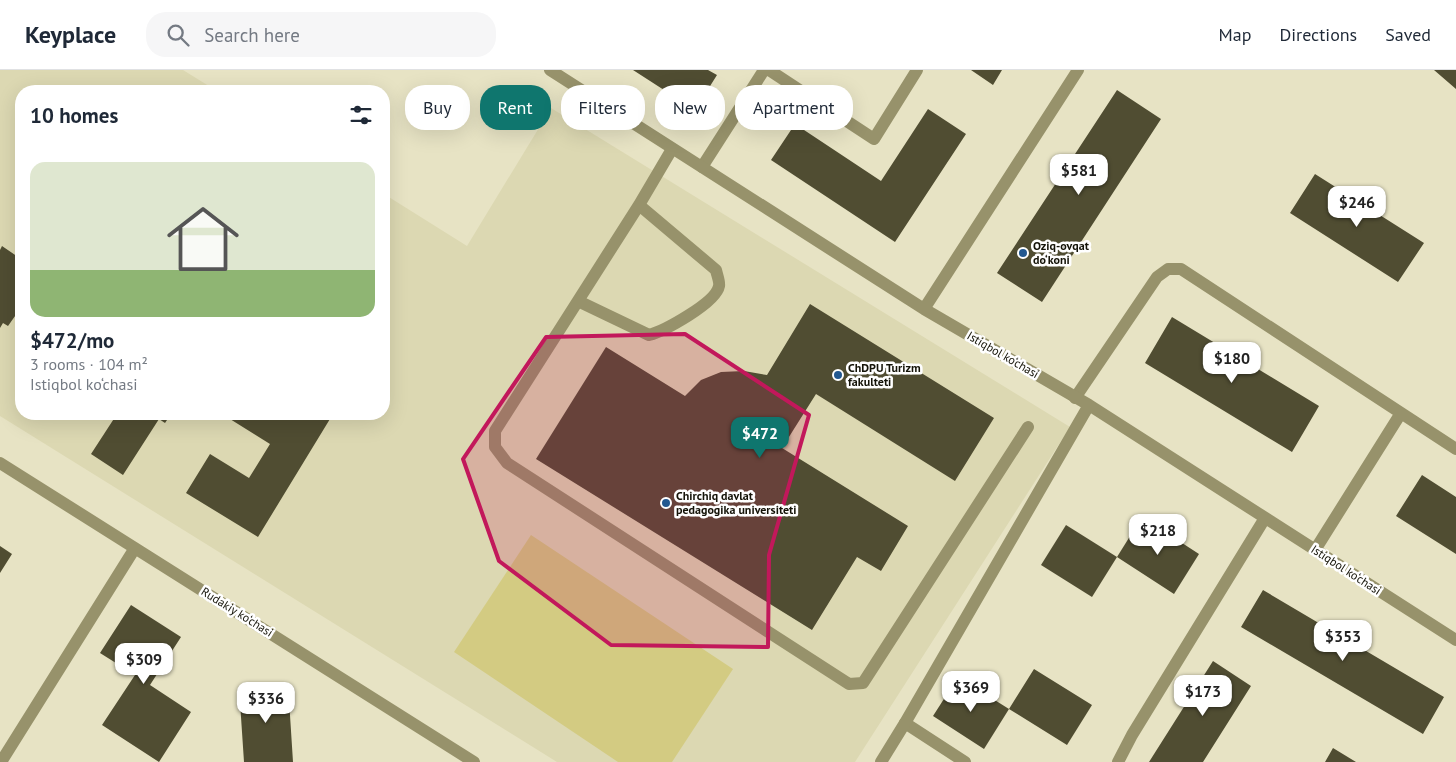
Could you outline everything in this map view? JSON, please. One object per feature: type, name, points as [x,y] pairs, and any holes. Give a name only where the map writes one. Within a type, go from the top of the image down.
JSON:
[{"type":"street","name":"Istiqbol ko‘chasi","points":[[550,70],[924,309],[1089,406],[1456,640]]},
{"type":"street","points":[[702,167],[764,70]]},
{"type":"street","points":[[769,70],[874,139],[917,70]]},
{"type":"street","points":[[924,309],[1078,70]]},
{"type":"street","points":[[672,149],[495,430],[495,447],[507,463],[848,684],[864,683],[1028,427]]},
{"type":"street","points":[[578,301],[648,335],[662,331],[712,298],[719,286],[716,270],[638,205]]},
{"type":"street","points":[[1075,398],[1157,277],[1168,269],[1181,269],[1456,449]]},
{"type":"street","points":[[881,762],[1089,406]]},
{"type":"street","points":[[1315,550],[1401,413]]},
{"type":"street","name":"Rudakiy ko‘chasi","points":[[0,463],[474,762]]},
{"type":"street","points":[[1118,762],[1132,735],[1265,518]]},
{"type":"street","points":[[0,762],[135,548]]},
{"type":"street","points":[[905,723],[965,762]]},
{"type":"highlighted area","points":[[685,334],[809,415],[769,555],[768,647],[611,645],[499,561],[463,459],[546,337]]},
{"type":"shaded area","name":"Chirchiq davlat pedagogika universiteti","points":[[0,70],[183,70],[207,85],[15,85],[15,420],[390,420],[390,198],[467,246],[538,130],[551,130],[551,108],[561,114],[561,130],[587,130],[1070,427],[855,762],[557,762],[0,416]]},
{"type":"shaded area","points":[[531,535],[733,669],[672,762],[618,762],[454,652]]},
{"type":"building","points":[[633,70],[708,70],[717,75],[711,85],[656,85]]},
{"type":"building","points":[[971,70],[1002,70],[993,85]]},
{"type":"building","points":[[1434,70],[1456,70],[1456,89]]},
{"type":"building","points":[[1117,90],[1161,119],[1042,302],[997,273]]},
{"type":"building","points":[[928,109],[966,134],[895,242],[771,160],[791,130],[804,130],[881,181]]},
{"type":"building","points":[[1315,174],[1424,243],[1398,282],[1290,213]]},
{"type":"building","points":[[2,246],[15,255],[15,316],[8,326],[3,323],[0,328],[0,250]]},
{"type":"building","points":[[810,304],[994,418],[955,481],[816,394],[782,448],[908,526],[881,571],[857,557],[812,630],[536,459],[606,347],[685,396],[701,380],[721,372],[744,371],[767,375]]},
{"type":"building","points":[[1172,317],[1319,406],[1292,452],[1145,363]]},
{"type":"building","points":[[113,420],[158,420],[123,475],[91,454]]},
{"type":"building","points":[[232,420],[329,420],[258,537],[186,493],[210,454],[249,478],[270,444]]},
{"type":"building","points":[[1422,475],[1456,497],[1456,554],[1396,516]]},
{"type":"building","points":[[1142,517],[1199,554],[1174,594],[1117,557]]},
{"type":"building","points":[[1066,525],[1117,557],[1092,597],[1041,565]]},
{"type":"building","points":[[0,546],[12,554],[0,573]]},
{"type":"building","points":[[1263,590],[1444,697],[1423,734],[1241,627]]},
{"type":"building","points":[[131,605],[181,637],[150,685],[191,712],[159,762],[102,725],[135,675],[100,653]]},
{"type":"building","points":[[1213,661],[1251,686],[1203,762],[1149,762]]},
{"type":"building","points":[[1034,669],[1092,705],[1067,745],[1009,709]]},
{"type":"building","points":[[958,677],[1009,709],[984,749],[933,716]]},
{"type":"building","points":[[288,684],[293,762],[244,762],[239,687]]},
{"type":"building","points":[[1333,748],[1356,762],[1325,762]]},
{"type":"place","name":"Oziq-ovqat do‘koni","points":[[1023,253]]},
{"type":"place","name":"ChDPU Turizm fakulteti","points":[[838,375]]},
{"type":"place","name":"Chirchiq davlat pedagogika universiteti","points":[[666,503]]}]
